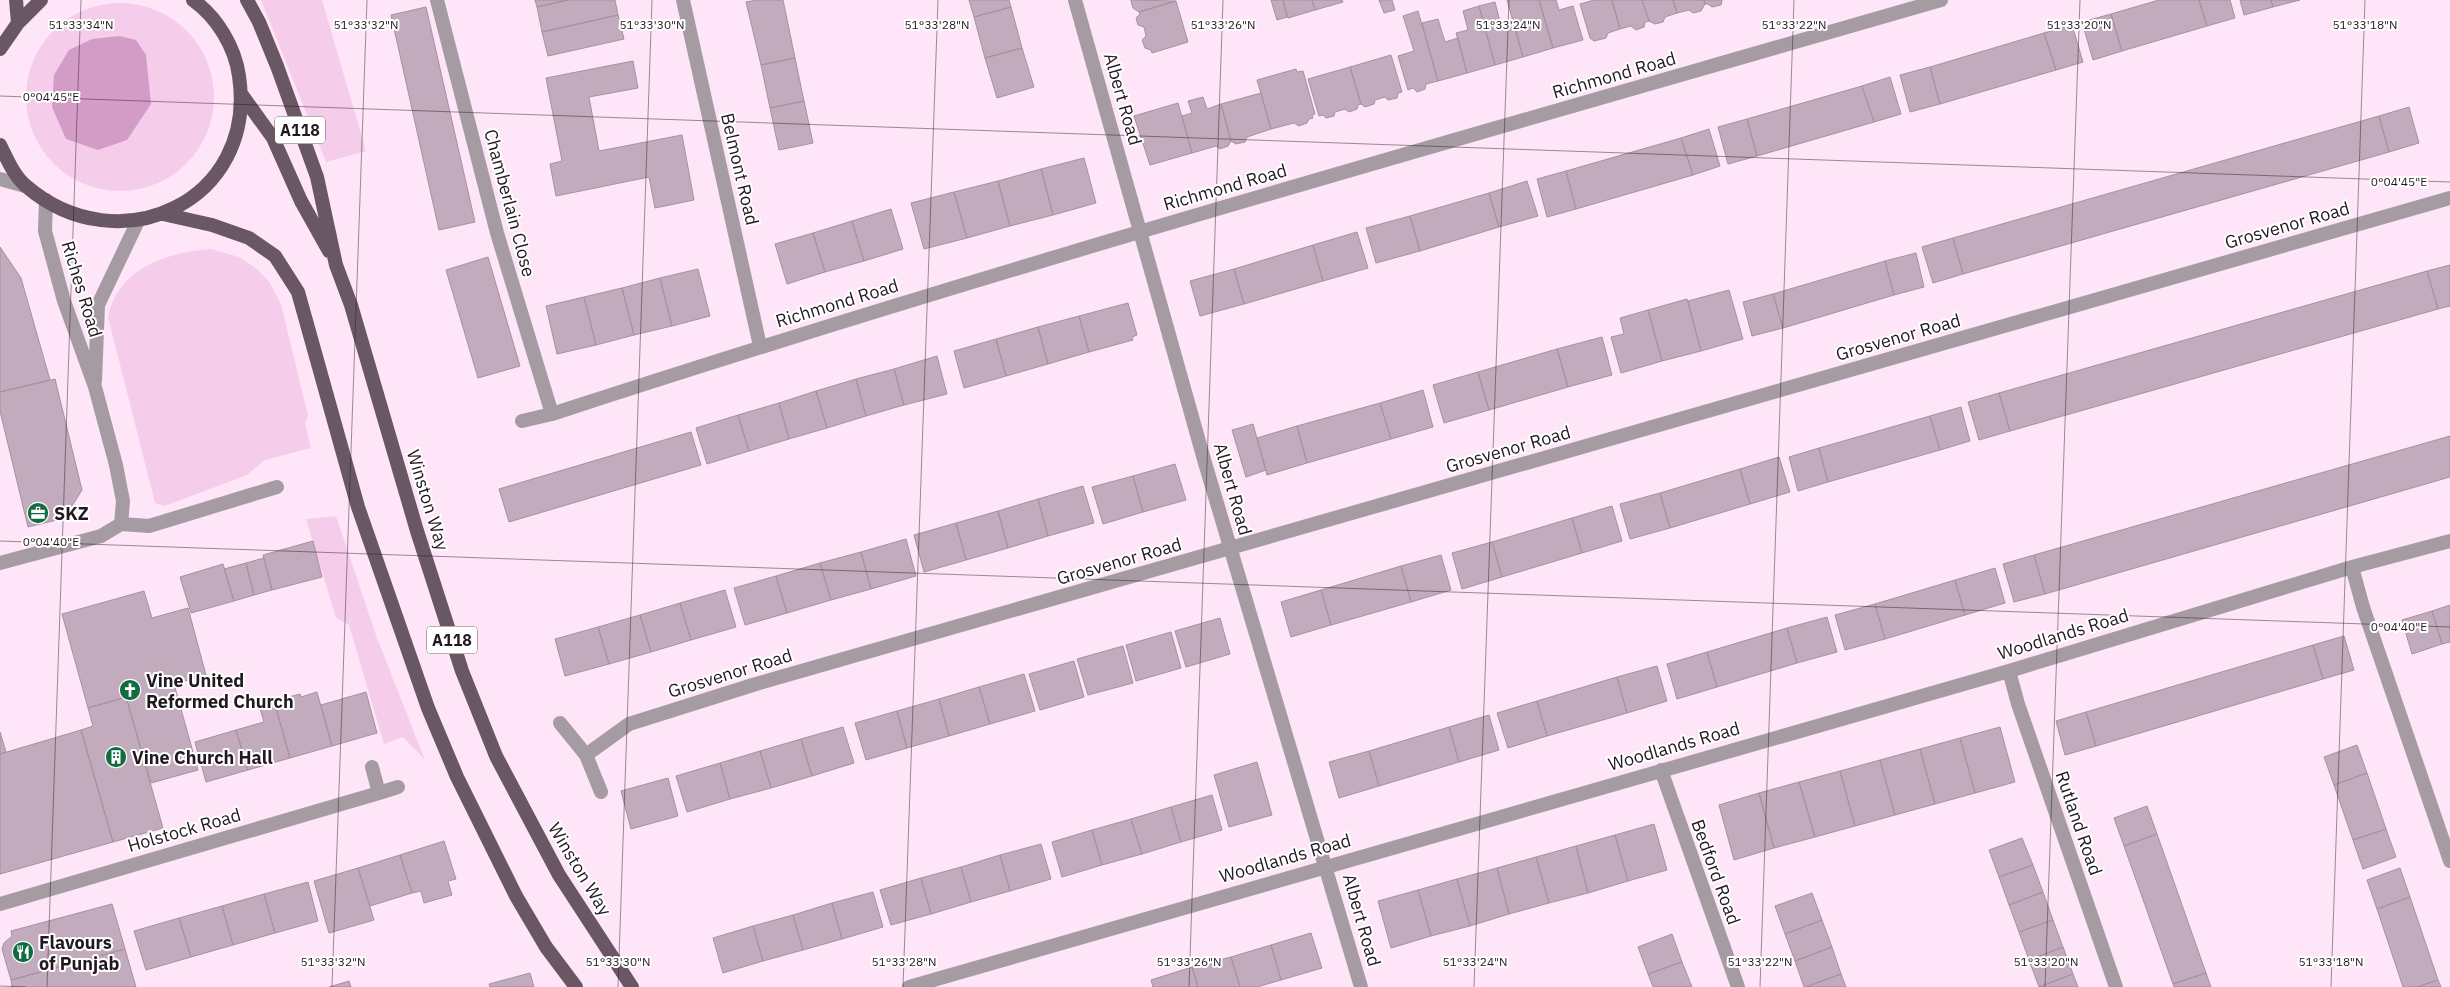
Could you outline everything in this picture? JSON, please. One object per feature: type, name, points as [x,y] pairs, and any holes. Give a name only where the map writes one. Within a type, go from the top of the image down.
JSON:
[{"type":"main road","points":[[16,0],[18,23]]},
{"type":"main road","points":[[0,49],[18,23],[41,0]]},
{"type":"main road","points":[[0,145],[10,165],[25,186],[74,215],[106,222],[138,221],[163,214],[190,200],[212,180],[229,154],[239,126],[242,95],[237,62],[223,32],[202,6],[193,0]]},
{"type":"main road","name":"Winston Way","points":[[247,0],[259,22],[277,66],[317,177],[336,265],[351,305],[417,531],[462,671],[496,756],[559,875],[632,987]]},
{"type":"main road","name":"A118","points":[[242,95],[273,138],[302,202],[336,265]]},
{"type":"main road","name":"A118","points":[[163,214],[212,225],[249,238],[275,256],[298,292],[358,506],[428,708],[457,778],[516,896],[546,947],[576,987]]},
{"type":"street","name":"Chamberlain Close","points":[[437,0],[497,233],[552,414]]},
{"type":"street","name":"Belmont Road","points":[[683,0],[760,346]]},
{"type":"street","name":"Albert Road","points":[[1075,0],[1142,231],[1205,463],[1361,987]]},
{"type":"street","name":"Richmond Road","points":[[522,421],[552,414],[760,346],[1142,231],[1941,0]]},
{"type":"street","points":[[0,179],[25,186]]},
{"type":"street","name":"Grosvenor Road","points":[[586,755],[629,724],[756,684],[2450,198]]},
{"type":"street","name":"Riches Road","points":[[46,200],[44,231],[64,301],[94,387],[116,465],[123,501],[121,524]]},
{"type":"street","name":"Riches Road","points":[[94,387],[98,305],[138,221]]},
{"type":"street","points":[[0,563],[101,536],[121,524],[149,526],[277,487]]},
{"type":"street","name":"Woodlands Road","points":[[909,987],[2450,541]]},
{"type":"street","points":[[2352,568],[2363,607],[2450,861]]},
{"type":"street","name":"Rutland Road","points":[[2009,670],[2116,987]]},
{"type":"street","points":[[560,723],[586,755],[600,792]]},
{"type":"street","points":[[372,767],[379,793]]},
{"type":"street","name":"Bedford Road","points":[[1661,770],[1738,987]]},
{"type":"street","name":"Holstock Road","points":[[0,904],[398,787]]},
{"type":"shaded area","points":[[261,0],[322,0],[366,151],[326,162]]},
{"type":"shaded area","points":[[129,3],[156,10],[187,30],[207,61],[213,79],[213,115],[207,133],[187,164],[156,184],[138,190],[111,191],[102,190],[76,180],[60,170],[47,157],[33,133],[27,115],[26,88],[27,79],[37,53],[47,37],[60,24],[84,10],[102,4]]},
{"type":"shaded area","points":[[119,36],[136,40],[146,55],[151,104],[127,140],[98,150],[66,139],[52,107],[54,75],[69,50],[92,39]]},
{"type":"shaded area","points":[[211,249],[239,257],[257,269],[270,283],[281,304],[308,416],[305,423],[311,448],[265,460],[247,475],[165,506],[155,503],[108,317],[114,300],[122,286],[147,266],[178,254]]},
{"type":"shaded area","points":[[336,516],[377,638],[425,760],[403,737],[384,744],[349,625],[336,618],[306,519]]},
{"type":"building","points":[[535,0],[568,0],[537,7]]},
{"type":"building","points":[[568,0],[615,0],[618,15],[542,32],[537,7]]},
{"type":"building","points":[[783,0],[795,58],[761,65],[746,2]]},
{"type":"building","points":[[969,0],[1009,0],[1011,7],[974,17]]},
{"type":"building","points":[[1131,0],[1176,1],[1139,12],[1133,8]]},
{"type":"building","points":[[1271,0],[1283,0],[1287,17],[1277,20]]},
{"type":"building","points":[[1283,0],[1312,0],[1315,10],[1288,18]]},
{"type":"building","points":[[1312,0],[1342,0],[1343,2],[1315,10]]},
{"type":"building","points":[[1379,0],[1392,0],[1395,10],[1384,13]]},
{"type":"building","points":[[1507,0],[1539,0],[1553,48],[1523,57]]},
{"type":"building","points":[[1539,0],[1556,0],[1559,10],[1573,6],[1583,40],[1553,48]]},
{"type":"building","points":[[1594,0],[1612,0],[1620,29],[1608,33],[1606,38],[1594,41],[1590,38],[1580,4]]},
{"type":"building","points":[[1612,0],[1642,0],[1649,21],[1645,22],[1644,27],[1636,30],[1631,26],[1620,29]]},
{"type":"building","points":[[1642,0],[1673,0],[1677,13],[1665,17],[1663,22],[1655,24],[1649,21]]},
{"type":"building","points":[[1673,0],[1704,0],[1705,4],[1701,11],[1693,13],[1689,10],[1677,13]]},
{"type":"building","points":[[1704,0],[1722,0],[1721,5],[1712,7],[1705,4]]},
{"type":"building","points":[[2159,0],[2199,0],[2207,26],[2122,51],[2111,14]]},
{"type":"building","points":[[2199,0],[2230,0],[2235,18],[2207,26]]},
{"type":"building","points":[[2240,0],[2271,0],[2273,7],[2244,15]]},
{"type":"building","points":[[2271,0],[2300,0],[2273,7]]},
{"type":"building","points":[[1176,1],[1188,42],[1152,53],[1151,50],[1145,48],[1142,40],[1146,36],[1144,27],[1138,25],[1136,18],[1140,14],[1139,12]]},
{"type":"building","points":[[1495,2],[1501,26],[1514,23],[1523,57],[1495,65],[1479,6]]},
{"type":"building","points":[[1479,6],[1495,65],[1467,73],[1456,33],[1468,30],[1463,11]]},
{"type":"building","points":[[426,7],[475,222],[439,230],[391,15]]},
{"type":"building","points":[[1011,7],[1022,48],[985,58],[974,17]]},
{"type":"building","points":[[1418,11],[1438,81],[1426,84],[1425,89],[1417,92],[1413,88],[1408,90],[1398,56],[1414,51],[1403,16]]},
{"type":"building","points":[[2111,14],[2122,51],[2093,60],[2082,22]]},
{"type":"building","points":[[618,15],[624,39],[548,56],[542,32]]},
{"type":"building","points":[[1438,19],[1445,42],[1458,38],[1467,73],[1438,81],[1422,23]]},
{"type":"building","points":[[2072,25],[2083,62],[2056,70],[2044,33]]},
{"type":"building","points":[[2044,33],[2056,70],[1940,104],[1930,67]]},
{"type":"building","points":[[1022,48],[1034,87],[997,98],[985,58]]},
{"type":"building","points":[[1391,55],[1402,92],[1398,93],[1397,98],[1388,100],[1385,97],[1375,100],[1374,104],[1365,107],[1361,104],[1350,67]]},
{"type":"building","points":[[795,58],[804,101],[770,108],[761,65]]},
{"type":"building","points":[[633,61],[638,88],[589,97],[599,151],[682,135],[694,200],[655,208],[649,177],[556,196],[550,164],[562,161],[546,78]]},
{"type":"building","points":[[1350,67],[1361,104],[1358,105],[1357,109],[1349,112],[1345,109],[1335,112],[1334,116],[1326,118],[1323,115],[1319,116],[1308,79]]},
{"type":"building","points":[[1930,67],[1940,104],[1910,112],[1900,75]]},
{"type":"building","points":[[1296,69],[1297,72],[1303,71],[1315,114],[1312,115],[1313,118],[1309,119],[1307,123],[1299,126],[1294,123],[1271,129],[1257,80]]},
{"type":"building","points":[[1890,77],[1901,114],[1874,122],[1862,86]]},
{"type":"building","points":[[1862,86],[1874,122],[1757,156],[1747,119]]},
{"type":"building","points":[[1261,93],[1271,129],[1247,137],[1245,142],[1236,144],[1231,141],[1221,104]]},
{"type":"building","points":[[1203,97],[1207,109],[1221,104],[1231,141],[1228,146],[1220,149],[1216,146],[1192,153],[1182,116],[1192,113],[1188,101]]},
{"type":"building","points":[[804,101],[813,143],[779,150],[770,108]]},
{"type":"building","points":[[1178,103],[1192,153],[1150,165],[1134,116]]},
{"type":"building","points":[[2409,107],[2419,143],[2389,152],[2379,116]]},
{"type":"building","points":[[2379,116],[2389,152],[1963,274],[1953,238]]},
{"type":"building","points":[[1747,119],[1757,156],[1728,164],[1718,127]]},
{"type":"building","points":[[1709,129],[1720,166],[1693,175],[1681,138]]},
{"type":"building","points":[[1681,138],[1693,175],[1576,209],[1566,171]]},
{"type":"building","points":[[1084,158],[1096,203],[1053,215],[1041,169]]},
{"type":"building","points":[[1041,169],[1053,215],[1010,226],[998,181]]},
{"type":"building","points":[[1566,171],[1576,209],[1547,217],[1537,179]]},
{"type":"building","points":[[998,181],[1010,226],[967,238],[954,192]]},
{"type":"building","points":[[1527,181],[1538,216],[1499,227],[1489,193]]},
{"type":"building","points":[[954,192],[967,238],[924,249],[911,203]]},
{"type":"building","points":[[1489,193],[1499,227],[1420,251],[1410,216]]},
{"type":"building","points":[[891,209],[903,249],[864,261],[852,221]]},
{"type":"building","points":[[1410,216],[1420,251],[1376,263],[1366,228]]},
{"type":"building","points":[[852,221],[864,261],[825,272],[813,233]]},
{"type":"building","points":[[1357,232],[1368,268],[1323,281],[1313,245]]},
{"type":"building","points":[[813,233],[825,272],[787,284],[775,244]]},
{"type":"building","points":[[1953,238],[1963,274],[1933,283],[1922,247]]},
{"type":"building","points":[[1313,245],[1323,281],[1244,304],[1234,269]]},
{"type":"building","points":[[0,247],[21,278],[50,380],[0,392]]},
{"type":"building","points":[[1916,253],[1924,287],[1894,295],[1885,261]]},
{"type":"building","points":[[488,257],[520,366],[478,378],[446,270]]},
{"type":"building","points":[[1885,261],[1894,295],[1783,328],[1773,294]]},
{"type":"building","points":[[2450,265],[2450,306],[2438,309],[2427,271]]},
{"type":"building","points":[[698,269],[710,316],[672,326],[660,278]]},
{"type":"building","points":[[1234,269],[1244,304],[1200,316],[1190,281]]},
{"type":"building","points":[[2427,271],[2438,309],[2010,431],[1999,393]]},
{"type":"building","points":[[660,278],[672,326],[634,335],[622,288]]},
{"type":"building","points":[[622,288],[634,335],[596,345],[584,297]]},
{"type":"building","points":[[1729,290],[1743,339],[1701,351],[1688,301]]},
{"type":"building","points":[[1773,294],[1783,328],[1752,336],[1743,302]]},
{"type":"building","points":[[584,297],[596,345],[557,354],[546,306]]},
{"type":"building","points":[[1687,299],[1701,351],[1662,361],[1648,310]]},
{"type":"building","points":[[1128,303],[1137,335],[1132,337],[1133,340],[1089,352],[1079,316]]},
{"type":"building","points":[[1648,310],[1662,361],[1621,373],[1611,337],[1624,334],[1620,318]]},
{"type":"building","points":[[1079,316],[1089,352],[1048,364],[1038,327]]},
{"type":"building","points":[[1038,327],[1048,364],[1006,376],[996,339]]},
{"type":"building","points":[[1602,337],[1612,375],[1568,387],[1557,349]]},
{"type":"building","points":[[996,339],[1006,376],[964,388],[954,351]]},
{"type":"building","points":[[1557,349],[1568,387],[1489,410],[1478,372]]},
{"type":"building","points":[[937,356],[947,394],[904,405],[894,369]]},
{"type":"building","points":[[894,369],[904,405],[866,416],[856,379]]},
{"type":"building","points":[[1478,372],[1489,410],[1444,423],[1433,385]]},
{"type":"building","points":[[55,379],[82,490],[67,514],[57,520],[28,527],[0,411],[0,392]]},
{"type":"building","points":[[856,379],[866,416],[827,428],[816,391]]},
{"type":"building","points":[[1423,390],[1433,427],[1391,439],[1380,403]]},
{"type":"building","points":[[816,391],[827,428],[789,439],[779,403]]},
{"type":"building","points":[[1999,393],[2010,431],[1979,440],[1968,402]]},
{"type":"building","points":[[779,403],[789,439],[749,451],[738,415]]},
{"type":"building","points":[[1380,403],[1391,439],[1307,463],[1297,426]]},
{"type":"building","points":[[1961,407],[1970,441],[1940,450],[1930,416]]},
{"type":"building","points":[[738,415],[749,451],[707,464],[696,428]]},
{"type":"building","points":[[1930,416],[1940,450],[1828,482],[1819,448]]},
{"type":"building","points":[[1253,424],[1266,470],[1246,477],[1232,430]]},
{"type":"building","points":[[1297,426],[1307,463],[1267,475],[1257,438]]},
{"type":"building","points":[[691,432],[701,465],[509,522],[499,489]]},
{"type":"building","points":[[2450,436],[2450,477],[2045,594],[2034,555]]},
{"type":"building","points":[[1819,448],[1828,482],[1798,491],[1789,457]]},
{"type":"building","points":[[1779,457],[1790,492],[1750,504],[1740,469]]},
{"type":"building","points":[[1175,464],[1186,500],[1143,512],[1133,476]]},
{"type":"building","points":[[1740,469],[1750,504],[1670,528],[1660,493]]},
{"type":"building","points":[[1133,476],[1143,512],[1103,524],[1092,487]]},
{"type":"building","points":[[1083,486],[1094,523],[1048,536],[1038,499]]},
{"type":"building","points":[[1660,493],[1670,528],[1630,539],[1620,504]]},
{"type":"building","points":[[1038,499],[1048,536],[1008,548],[998,511]]},
{"type":"building","points":[[1612,506],[1622,541],[1582,553],[1572,518]]},
{"type":"building","points":[[998,511],[1008,548],[966,560],[956,523]]},
{"type":"building","points":[[1572,518],[1582,553],[1502,577],[1492,542]]},
{"type":"building","points":[[956,523],[966,560],[924,572],[914,535]]},
{"type":"building","points":[[906,539],[916,576],[871,589],[861,552]]},
{"type":"building","points":[[313,541],[322,577],[272,590],[263,555]]},
{"type":"building","points":[[1492,542],[1502,577],[1462,589],[1452,553]]},
{"type":"building","points":[[861,552],[871,589],[831,600],[820,563]]},
{"type":"building","points":[[1441,555],[1451,590],[1411,602],[1401,566]]},
{"type":"building","points":[[2034,555],[2045,594],[2014,602],[2003,564]]},
{"type":"building","points":[[264,558],[272,590],[254,595],[246,563]]},
{"type":"building","points":[[246,563],[254,595],[234,601],[224,569]]},
{"type":"building","points":[[820,563],[831,600],[787,613],[776,576]]},
{"type":"building","points":[[223,564],[234,601],[191,613],[180,577]]},
{"type":"building","points":[[1401,566],[1411,602],[1331,625],[1321,590]]},
{"type":"building","points":[[1995,568],[2005,603],[1965,615],[1955,580]]},
{"type":"building","points":[[776,576],[787,613],[745,625],[734,588]]},
{"type":"building","points":[[1955,580],[1965,615],[1885,639],[1875,604]]},
{"type":"building","points":[[725,590],[736,627],[691,640],[680,603]]},
{"type":"building","points":[[1321,590],[1331,625],[1291,637],[1281,602]]},
{"type":"building","name":"Vine United Reformed Church","points":[[144,591],[152,618],[188,608],[206,675],[174,684],[198,770],[151,783],[126,697],[88,708],[62,614]]},
{"type":"building","points":[[680,603],[691,640],[651,652],[640,615]]},
{"type":"building","points":[[1875,604],[1885,639],[1845,650],[1835,615]]},
{"type":"building","points":[[2450,605],[2450,642],[2442,644],[2432,611]]},
{"type":"building","points":[[2432,611],[2442,644],[2412,654],[2402,620]]},
{"type":"building","points":[[640,615],[651,652],[609,664],[598,627]]},
{"type":"building","points":[[1827,617],[1837,652],[1797,663],[1787,628]]},
{"type":"building","points":[[1220,618],[1230,654],[1186,667],[1175,631]]},
{"type":"building","points":[[598,627],[609,664],[565,676],[555,639]]},
{"type":"building","points":[[1787,628],[1797,663],[1717,687],[1707,652]]},
{"type":"building","points":[[1171,632],[1181,668],[1136,681],[1126,645]]},
{"type":"building","points":[[2344,636],[2354,670],[2323,679],[2313,645]]},
{"type":"building","points":[[2313,645],[2323,679],[2096,746],[2086,712]]},
{"type":"building","points":[[1123,646],[1133,683],[1088,695],[1077,659]]},
{"type":"building","points":[[1707,652],[1717,687],[1677,699],[1667,664]]},
{"type":"building","points":[[1074,661],[1084,697],[1040,710],[1029,674]]},
{"type":"building","points":[[1657,666],[1667,701],[1627,713],[1617,677]]},
{"type":"building","points":[[1024,674],[1035,711],[990,724],[979,687]]},
{"type":"building","points":[[1617,677],[1627,713],[1547,736],[1537,701]]},
{"type":"building","points":[[979,687],[990,724],[949,736],[939,699]]},
{"type":"building","points":[[317,692],[332,746],[290,758],[274,701],[300,694],[301,697]]},
{"type":"building","points":[[366,692],[377,733],[332,746],[321,705]]},
{"type":"building","name":"Vine Church Hall","points":[[126,697],[163,828],[113,842],[81,730],[93,726],[88,708]]},
{"type":"building","points":[[939,699],[949,736],[907,748],[897,711]]},
{"type":"building","points":[[274,701],[290,758],[248,770],[236,730],[264,722],[259,705]]},
{"type":"building","points":[[1537,701],[1547,736],[1508,748],[1497,713]]},
{"type":"building","points":[[897,711],[907,748],[866,760],[855,723]]},
{"type":"building","points":[[2086,712],[2096,746],[2065,755],[2056,721]]},
{"type":"building","points":[[1489,715],[1499,750],[1459,762],[1449,727]]},
{"type":"building","points":[[843,727],[854,763],[812,776],[801,739]]},
{"type":"building","points":[[1449,727],[1459,762],[1379,786],[1369,751]]},
{"type":"building","points":[[2000,727],[2015,782],[1975,793],[1960,738]]},
{"type":"building","points":[[81,730],[113,842],[0,874],[0,754]]},
{"type":"building","points":[[236,730],[248,770],[206,782],[195,742]]},
{"type":"building","points":[[0,732],[6,752],[0,754]]},
{"type":"building","points":[[1960,738],[1975,793],[1935,804],[1920,749]]},
{"type":"building","points":[[801,739],[812,776],[771,788],[760,751]]},
{"type":"building","points":[[2357,745],[2367,773],[2334,785],[2324,757]]},
{"type":"building","points":[[1920,749],[1935,804],[1895,815],[1880,760]]},
{"type":"building","points":[[760,751],[771,788],[730,799],[720,763]]},
{"type":"building","points":[[1369,751],[1379,786],[1339,798],[1329,762]]},
{"type":"building","points":[[1880,760],[1895,815],[1855,826],[1840,771]]},
{"type":"building","points":[[1257,762],[1272,815],[1229,827],[1214,775]]},
{"type":"building","points":[[720,763],[730,799],[687,812],[676,776]]},
{"type":"building","points":[[1840,771],[1855,826],[1815,837],[1799,782]]},
{"type":"building","points":[[2367,773],[2386,829],[2353,840],[2334,785]]},
{"type":"building","points":[[668,778],[678,816],[631,829],[621,791]]},
{"type":"building","points":[[1799,782],[1815,837],[1774,848],[1759,793]]},
{"type":"building","points":[[1759,793],[1774,848],[1734,860],[1719,805]]},
{"type":"building","points":[[1212,795],[1222,830],[1181,842],[1171,807]]},
{"type":"building","points":[[2147,806],[2157,834],[2124,846],[2114,818]]},
{"type":"building","points":[[1171,807],[1181,842],[1142,854],[1131,819]]},
{"type":"building","points":[[1131,819],[1142,854],[1102,865],[1092,830]]},
{"type":"building","points":[[1654,824],[1667,870],[1628,881],[1615,835]]},
{"type":"building","points":[[2386,829],[2396,857],[2363,869],[2353,840]]},
{"type":"building","points":[[1092,830],[1102,865],[1062,877],[1052,842]]},
{"type":"building","points":[[2157,834],[2206,973],[2173,984],[2124,846]]},
{"type":"building","points":[[1615,835],[1628,881],[1588,893],[1576,846]]},
{"type":"building","points":[[2022,838],[2033,865],[1999,877],[1989,850]]},
{"type":"building","points":[[444,841],[456,879],[448,881],[452,895],[424,903],[421,891],[412,893],[400,855]]},
{"type":"building","points":[[1041,844],[1051,879],[1010,891],[1000,855]]},
{"type":"building","points":[[1576,846],[1588,893],[1549,903],[1536,857]]},
{"type":"building","points":[[400,855],[412,893],[370,906],[358,868]]},
{"type":"building","points":[[1000,855],[1010,891],[971,902],[961,867]]},
{"type":"building","points":[[1536,857],[1549,903],[1509,914],[1497,868]]},
{"type":"building","points":[[2033,865],[2043,892],[2009,905],[1999,877]]},
{"type":"building","points":[[961,867],[971,902],[931,914],[921,878]]},
{"type":"building","points":[[358,868],[374,920],[329,933],[314,881]]},
{"type":"building","points":[[1497,868],[1509,914],[1470,926],[1457,879]]},
{"type":"building","points":[[2400,868],[2410,897],[2377,909],[2367,880]]},
{"type":"building","points":[[921,878],[931,914],[891,925],[880,890]]},
{"type":"building","points":[[1457,879],[1470,926],[1431,936],[1418,890]]},
{"type":"building","points":[[308,882],[318,921],[275,933],[264,894]]},
{"type":"building","points":[[1418,890],[1431,936],[1391,948],[1378,901]]},
{"type":"building","points":[[873,892],[883,927],[842,939],[832,903]]},
{"type":"building","points":[[2043,892],[2053,920],[2019,932],[2009,905]]},
{"type":"building","points":[[1812,893],[1822,920],[1785,934],[1775,906]]},
{"type":"building","points":[[264,894],[275,933],[233,945],[222,906]]},
{"type":"building","points":[[2410,897],[2438,980],[2417,987],[2403,987],[2377,909]]},
{"type":"building","points":[[832,903],[842,939],[803,950],[793,915]]},
{"type":"building","points":[[112,904],[125,949],[11,980],[2,949],[4,943],[12,936],[11,931]]},
{"type":"building","points":[[222,906],[233,945],[191,957],[179,918]]},
{"type":"building","points":[[793,915],[803,950],[763,961],[753,926]]},
{"type":"building","points":[[179,918],[191,957],[146,970],[134,931]]},
{"type":"building","points":[[1822,920],[1832,947],[1795,961],[1785,934]]},
{"type":"building","points":[[2053,920],[2063,947],[2029,960],[2019,932]]},
{"type":"building","points":[[753,926],[763,961],[723,973],[713,938]]},
{"type":"building","points":[[1311,933],[1322,968],[1281,980],[1271,945]]},
{"type":"building","points":[[1672,934],[1682,962],[1648,974],[1638,947]]},
{"type":"building","points":[[1271,945],[1281,980],[1257,987],[1240,987],[1231,957]]},
{"type":"building","points":[[1832,947],[1841,974],[1804,987],[1795,961]]},
{"type":"building","points":[[2063,947],[2073,974],[2039,987],[2029,960]]},
{"type":"building","points":[[125,949],[136,987],[12,987],[11,980]]},
{"type":"building","points":[[1231,957],[1240,987],[1198,987],[1192,967]]},
{"type":"building","points":[[1682,962],[1692,987],[1653,987],[1648,974]]},
{"type":"building","points":[[1192,967],[1198,987],[1153,987],[1151,980]]},
{"type":"building","points":[[530,973],[534,987],[490,987],[489,984]]},
{"type":"building","points":[[2206,973],[2211,987],[2174,987],[2173,984]]},
{"type":"building","points":[[1841,974],[1846,987],[1807,987]]},
{"type":"building","points":[[2073,974],[2078,987],[2039,987]]},
{"type":"building","points":[[2438,980],[2441,987],[2417,987]]},
{"type":"building","points":[[349,981],[351,987],[329,987]]},
{"type":"place","name":"SKZ","points":[[38,513]]},
{"type":"place","name":"Vine United Reformed Church","points":[[130,690]]},
{"type":"place","name":"Vine Church Hall","points":[[116,757]]},
{"type":"place","name":"Flavours of Punjab","points":[[23,952]]}]
